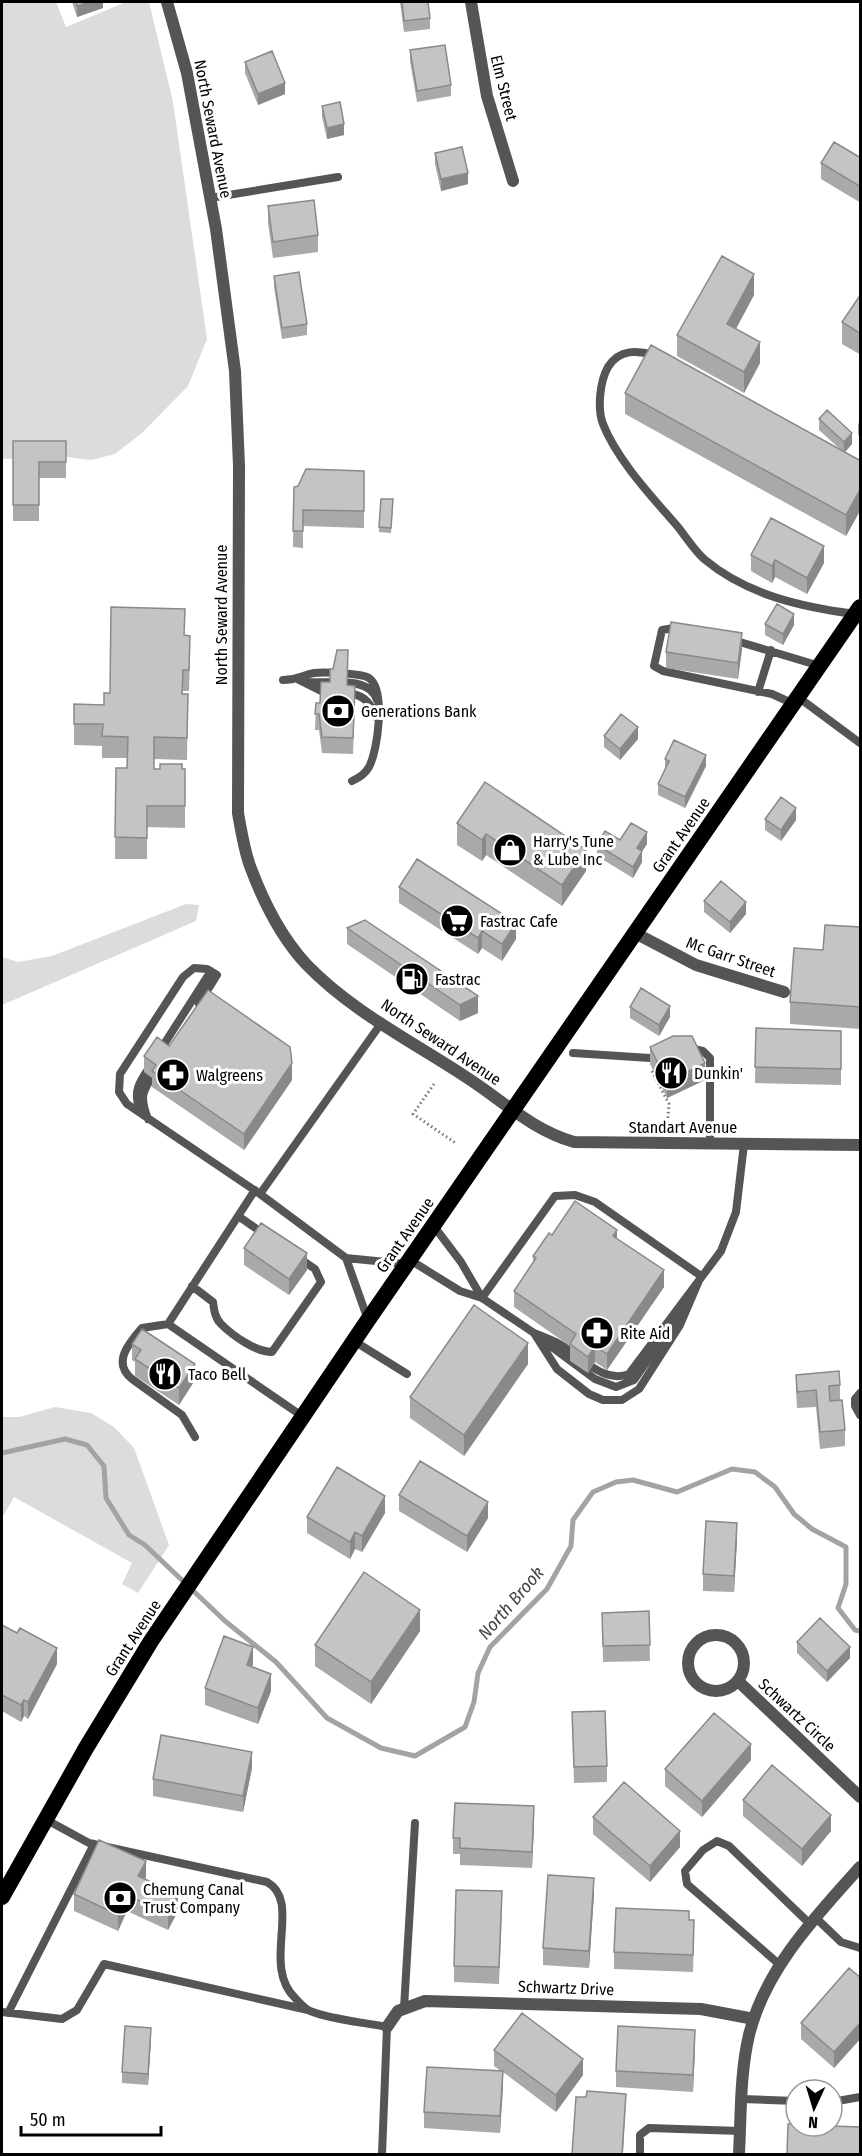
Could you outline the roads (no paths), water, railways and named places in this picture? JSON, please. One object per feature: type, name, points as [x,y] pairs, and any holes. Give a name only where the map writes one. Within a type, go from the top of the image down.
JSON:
[{"type":"highway","name":"Grant Avenue","points":[[2,1897],[45,1819],[151,1641],[302,1416],[858,610]]},
{"type":"street","name":"North Seward Avenue","points":[[167,2],[187,73],[210,198],[235,371],[239,466],[238,813],[249,864],[276,922],[293,948],[325,982],[486,1090],[513,1111]]},
{"type":"street","name":"Elm Street","points":[[471,2],[483,76],[513,181]]},
{"type":"street","name":"Mc Garr Street","points":[[635,933],[696,965],[784,992]]},
{"type":"street","name":"Standart Avenue","points":[[513,1111],[544,1132],[574,1142],[861,1145]]},
{"type":"street","name":"Schwartz Circle","points":[[717,1635],[735,1643],[743,1660],[738,1681],[726,1689],[716,1691],[698,1685],[692,1677],[688,1659],[698,1642],[717,1635]]},
{"type":"street","name":"Schwartz Circle","points":[[738,1681],[861,1797]]},
{"type":"street","points":[[739,2154],[744,2063],[754,2019],[772,1976],[814,1922],[861,1868]]},
{"type":"street","name":"Schwartz Drive","points":[[404,2007],[425,2001],[701,2009],[754,2019]]},
{"type":"street","points":[[387,2027],[398,2010],[404,2007]]},
{"type":"lane","points":[[210,198],[338,177]]},
{"type":"lane","points":[[663,357],[639,351],[624,352],[606,371],[602,378],[602,422],[611,442],[704,558],[759,593],[807,608],[858,610]]},
{"type":"lane","points":[[685,627],[662,630],[654,666],[663,672],[796,700],[859,738]]},
{"type":"lane","points":[[728,639],[820,666]]},
{"type":"lane","points":[[758,692],[771,650]]},
{"type":"lane","points":[[284,680],[298,680],[313,673],[368,677],[379,692],[375,753],[370,766],[363,775],[352,781]]},
{"type":"lane","points":[[298,680],[323,692],[356,693],[373,707],[378,721]]},
{"type":"lane","points":[[145,1116],[141,1102],[142,1091],[214,973],[194,968],[183,977],[120,1074],[119,1092],[127,1104],[258,1192],[346,1258],[408,1262],[460,1291],[483,1298],[595,1378],[616,1387],[634,1380],[641,1372],[693,1296]]},
{"type":"lane","points":[[168,1323],[238,1216],[382,1022]]},
{"type":"lane","points":[[681,1047],[704,1051],[710,1059],[710,1144]]},
{"type":"lane","points":[[573,1053],[650,1058],[671,1051]]},
{"type":"lane","points":[[534,1333],[559,1343],[604,1374],[613,1377],[629,1374],[721,1251],[736,1212],[744,1144]]},
{"type":"lane","points":[[483,1298],[555,1196],[575,1195],[595,1202],[701,1276]]},
{"type":"lane","points":[[238,1216],[276,1242]]},
{"type":"lane","points":[[433,1225],[462,1262],[483,1298]]},
{"type":"lane","points":[[192,1286],[213,1302],[214,1314],[220,1324],[257,1350],[272,1352],[321,1282],[315,1269],[286,1249]]},
{"type":"lane","points":[[346,1258],[368,1320]]},
{"type":"lane","points":[[534,1333],[557,1369],[581,1388],[603,1400],[622,1400],[639,1389],[680,1325],[701,1276]]},
{"type":"lane","points":[[195,1437],[182,1414],[132,1379],[121,1365],[122,1356],[142,1328],[168,1323],[302,1416]]},
{"type":"lane","points":[[354,1341],[407,1374]]},
{"type":"lane","points":[[861,1393],[855,1399],[855,1406],[861,1415]]},
{"type":"lane","points":[[45,1819],[94,1844],[267,1882],[275,1886],[282,1900],[282,1982],[286,1990],[308,2010]]},
{"type":"lane","points":[[404,2007],[415,1823]]},
{"type":"lane","points":[[780,1965],[687,1884],[685,1871],[704,1850],[717,1841],[729,1846],[814,1922],[841,1942],[861,1948]]},
{"type":"lane","points":[[94,1844],[5,2013],[62,2019],[77,2010],[104,1964],[387,2027],[382,2154]]},
{"type":"lane","points":[[844,2100],[861,2097]]},
{"type":"lane","points":[[742,2098],[784,2100]]},
{"type":"lane","points":[[640,2154],[640,2134],[649,2128],[740,2131]]},
{"type":"waterway","name":"North Brook","points":[[2,1453],[65,1439],[87,1445],[104,1466],[106,1498],[129,1535],[145,1545],[225,1621],[276,1662],[327,1718],[381,1748],[415,1756],[465,1727],[474,1702],[478,1673],[490,1647],[547,1589],[571,1546],[573,1520],[593,1492],[616,1482],[633,1480],[677,1492],[732,1469],[755,1472],[775,1487],[794,1514],[812,1529],[846,1547],[846,1584],[838,1608],[855,1630],[860,1631]]},
{"type":"place","name":"Generations Bank","points":[[338,711]]},
{"type":"place","name":"Harry's Tune & Lube Inc","points":[[510,850]]},
{"type":"place","name":"Fastrac Cafe","points":[[457,921]]},
{"type":"place","name":"Fastrac","points":[[412,979]]},
{"type":"place","name":"Dunkin'","points":[[671,1073]]},
{"type":"place","name":"Walgreens","points":[[173,1075]]},
{"type":"place","name":"Rite Aid","points":[[597,1333]]},
{"type":"place","name":"Taco Bell","points":[[165,1374]]},
{"type":"place","name":"Chemung Canal Trust Company","points":[[120,1898]]}]
